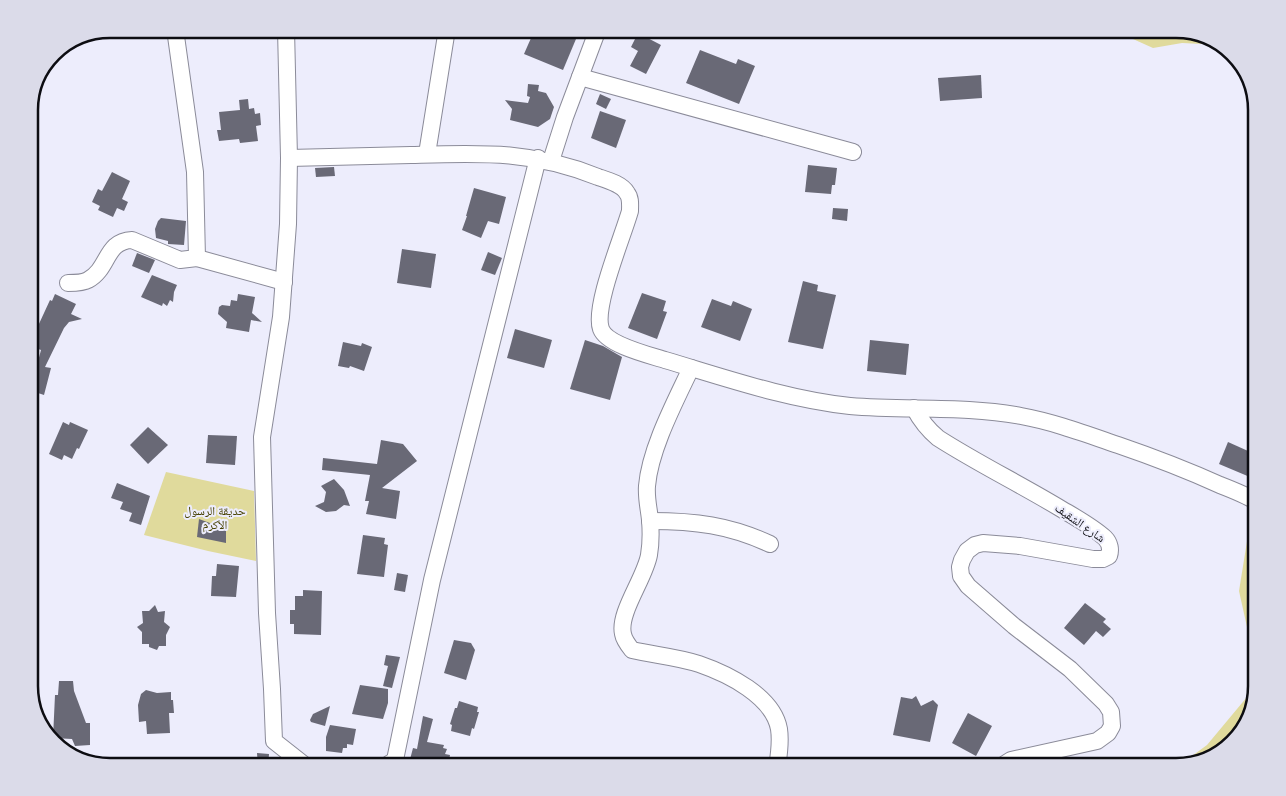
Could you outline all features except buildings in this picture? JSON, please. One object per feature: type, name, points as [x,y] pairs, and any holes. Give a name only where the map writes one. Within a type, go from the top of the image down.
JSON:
[{"type":"street","points":[[176,38],[195,172],[197,258]]},
{"type":"street","points":[[286,38],[289,158],[288,224],[281,317],[262,437],[267,613],[274,742],[295,758]]},
{"type":"street","points":[[427,154],[446,38]]},
{"type":"street","points":[[395,758],[432,580],[544,160],[595,38]]},
{"type":"street","points":[[580,77],[853,152]]},
{"type":"street","points":[[289,158],[461,152],[510,154],[544,160],[585,172],[618,185],[628,194],[630,201],[630,211],[606,286],[599,318],[605,335],[613,342],[746,385],[796,397],[849,405],[992,412],[1050,423],[1156,458],[1248,498]]},
{"type":"street","points":[[68,283],[86,281],[96,274],[116,244],[124,240],[132,240],[180,260],[197,258],[284,282]]},
{"type":"street","points":[[691,368],[667,418],[652,461],[647,486],[651,541],[640,582],[623,618],[622,632],[625,641],[632,650],[699,664],[741,683],[755,692],[772,711],[779,728],[778,758]]},
{"type":"street","name":"شارع الشقيف","points":[[914,408],[921,422],[938,438],[1067,512],[1099,533],[1110,545],[1111,551],[1109,556],[1102,559],[1093,559],[1020,546],[983,543],[975,545],[967,551],[962,560],[960,567],[961,576],[968,586],[1014,626],[1070,669],[1100,696],[1111,712],[1112,726],[1108,733],[1097,741],[1020,758]]},
{"type":"street","points":[[650,521],[685,521],[708,524],[751,535],[770,544]]},
{"type":"green space","points":[[1186,38],[1206,44],[1182,43],[1153,48],[1133,39]]},
{"type":"green space","name":"حديقة الرسول الأكرم","points":[[166,472],[254,491],[256,561],[144,535]]},
{"type":"green space","points":[[1248,535],[1248,632],[1239,591]]},
{"type":"green space","points":[[1248,696],[1243,714],[1234,730],[1212,749],[1191,757],[1207,745]]}]
